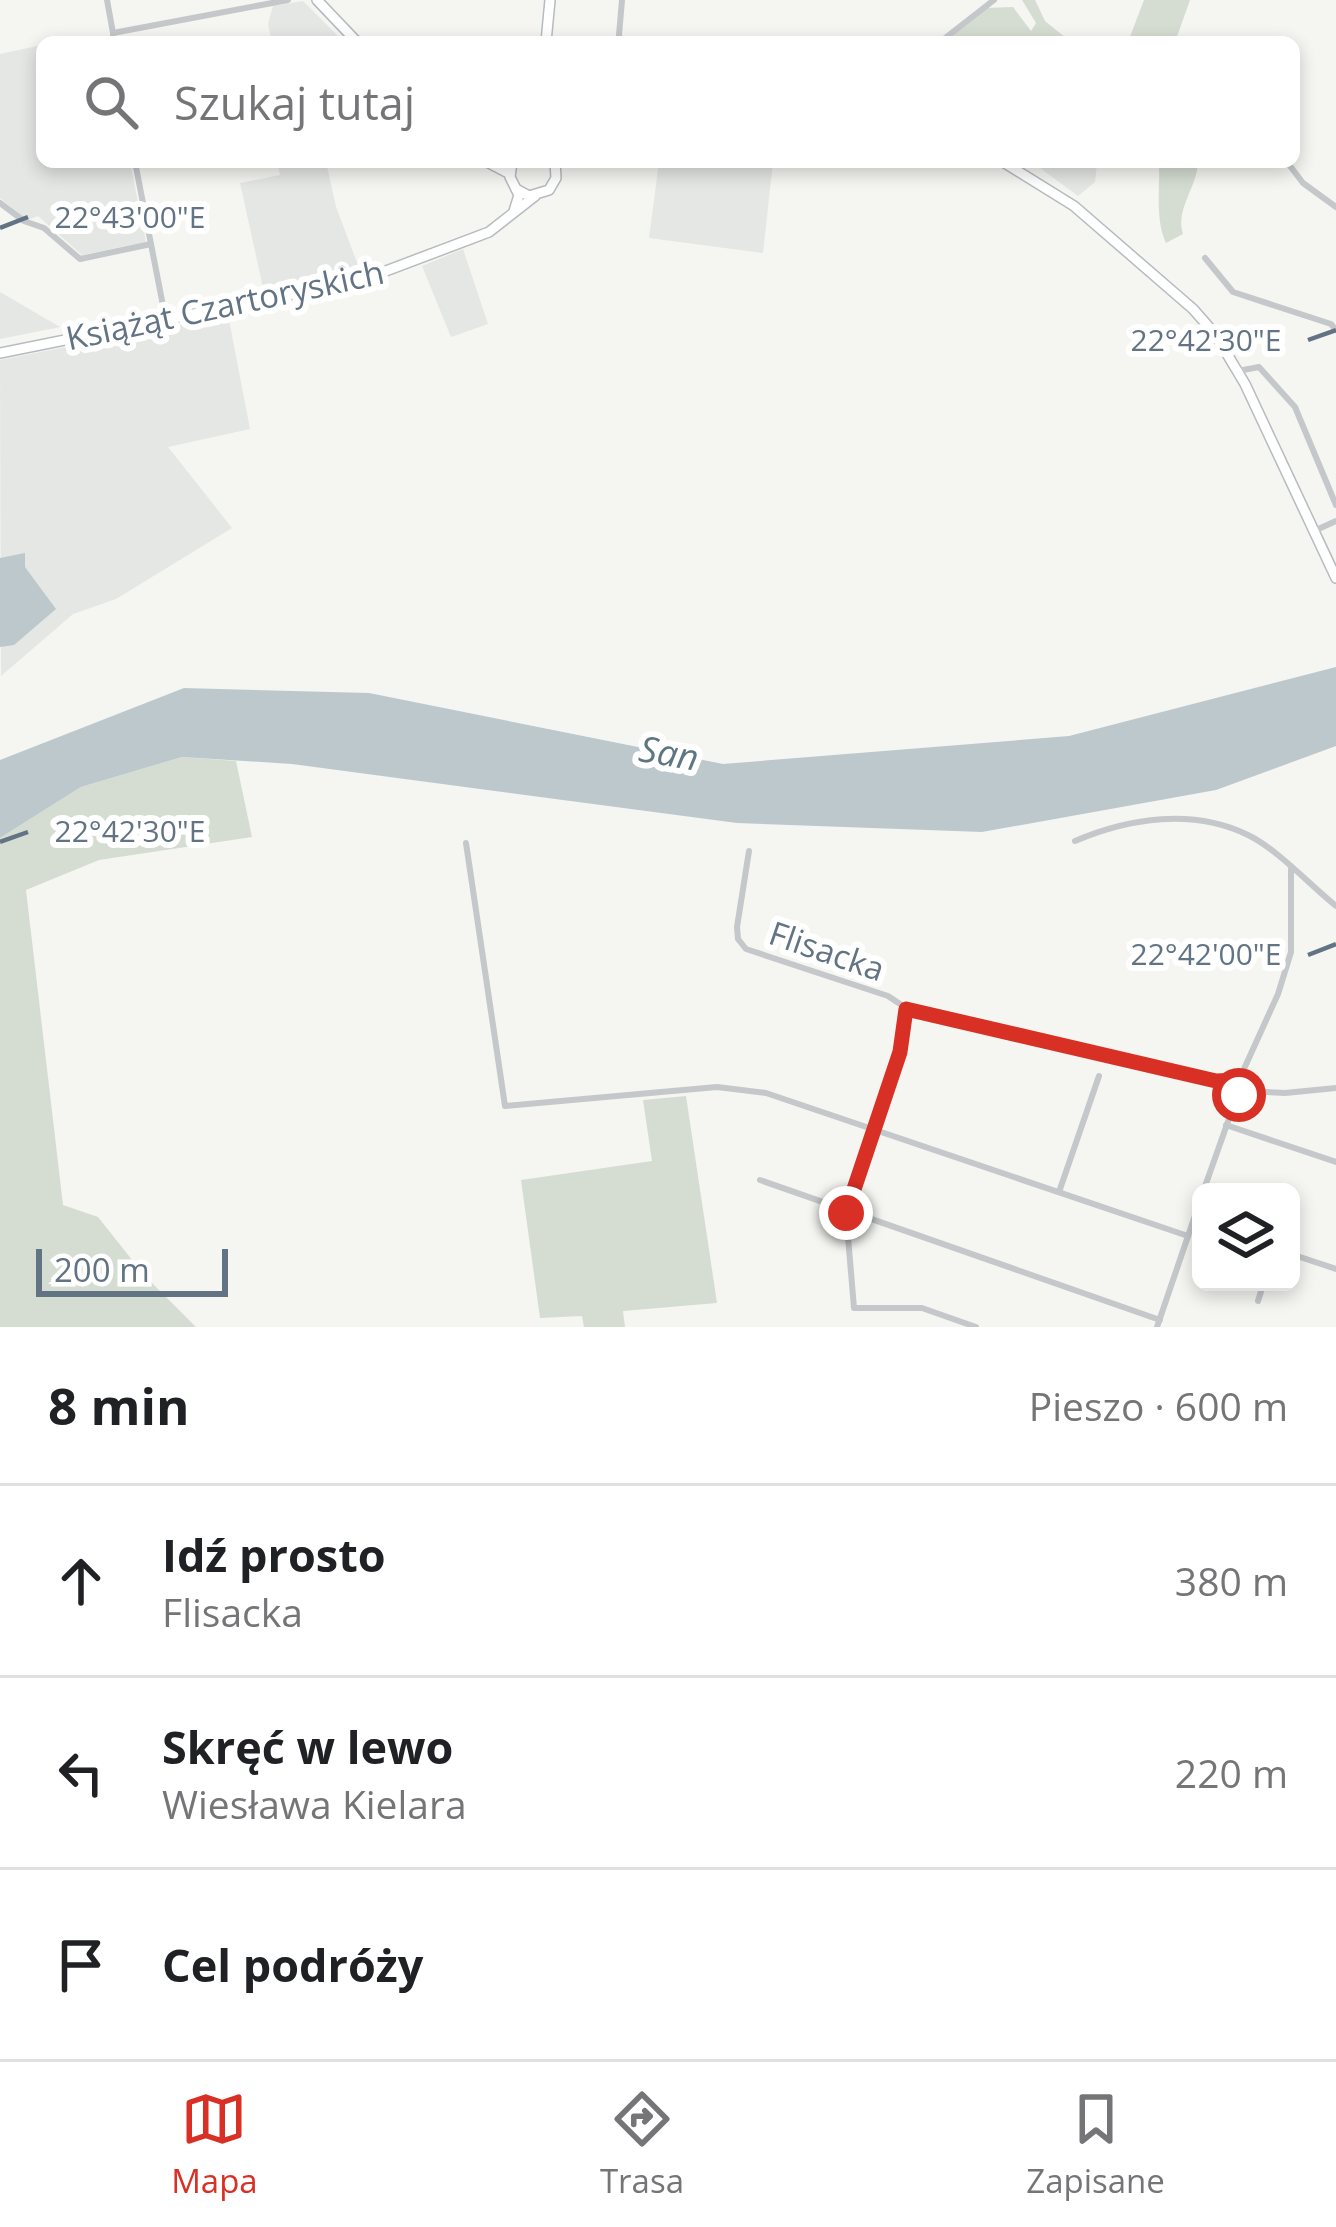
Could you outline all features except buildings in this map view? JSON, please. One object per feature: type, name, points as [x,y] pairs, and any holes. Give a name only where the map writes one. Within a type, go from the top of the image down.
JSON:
[{"type":"main road","points":[[317,0],[351,36]]},
{"type":"main road","points":[[547,36],[550,0]]},
{"type":"main road","points":[[511,168],[518,201],[512,216]]},
{"type":"main road","name":"Książąt Czartoryskich","points":[[0,353],[362,280],[489,232],[554,185],[556,168]]},
{"type":"main road","points":[[1013,168],[1074,206],[1193,309],[1215,334],[1238,371],[1334,574]]},
{"type":"main road","points":[[517,189],[536,196]]},
{"type":"street","points":[[106,0],[113,36]]},
{"type":"street","points":[[122,36],[287,0]]},
{"type":"street","points":[[619,35],[622,0]]},
{"type":"street","points":[[947,36],[992,0]]},
{"type":"street","points":[[136,168],[166,321]]},
{"type":"street","points":[[1291,168],[1303,184],[1336,207]]},
{"type":"street","points":[[0,203],[44,228],[80,259],[151,244]]},
{"type":"street","points":[[1205,258],[1233,292],[1331,324],[1336,330]]},
{"type":"street","points":[[1238,371],[1259,367],[1295,407],[1336,505]]},
{"type":"street","points":[[1314,531],[1336,521]]},
{"type":"street","points":[[1075,841],[1113,825],[1160,818],[1203,821],[1250,836],[1336,906]]},
{"type":"street","points":[[466,843],[505,1106],[722,1087],[766,1093],[1189,1236]]},
{"type":"street","name":"Flisacka","points":[[749,851],[736,928],[746,949],[888,996],[906,1009],[1216,1081],[1239,1080]]},
{"type":"street","points":[[1245,1091],[1239,1080],[1278,994],[1291,952],[1291,869]]},
{"type":"street","points":[[906,1009],[900,1052],[846,1213],[854,1307],[922,1308],[976,1327]]},
{"type":"street","points":[[1059,1192],[1100,1076]]},
{"type":"street","points":[[1206,1183],[1236,1100],[1245,1091],[1336,1088]]},
{"type":"street","points":[[1226,1125],[1336,1162]]},
{"type":"street","points":[[760,1180],[1158,1323],[1192,1230]]},
{"type":"street","points":[[1300,1257],[1336,1270]]},
{"type":"street","points":[[1258,1301],[1261,1291]]},
{"type":"shaded area","points":[[1022,0],[1035,0],[1045,21],[1064,36],[952,36],[985,8],[1013,7],[1031,31],[1036,23]]},
{"type":"shaded area","points":[[1144,0],[1190,0],[1177,36],[1130,36]]},
{"type":"shaded area","points":[[303,1],[338,36],[271,36],[273,6]]},
{"type":"shaded area","points":[[36,46],[36,168],[131,168],[146,242],[82,255],[38,216],[27,220],[0,198],[0,54]]},
{"type":"shaded area","points":[[278,168],[327,168],[336,207],[361,273],[264,292],[240,183],[280,175]]},
{"type":"shaded area","points":[[658,168],[772,168],[763,253],[649,238]]},
{"type":"shaded area","points":[[1040,168],[1096,168],[1095,182],[1078,196]]},
{"type":"shaded area","points":[[1159,168],[1197,168],[1182,216],[1183,234],[1166,243],[1159,214]]},
{"type":"shaded area","points":[[463,249],[488,324],[451,337],[422,266]]},
{"type":"shaded area","points":[[0,292],[60,327],[0,339]]},
{"type":"shaded area","points":[[228,315],[250,429],[168,447],[232,528],[116,599],[73,614],[1,676],[0,360]]},
{"type":"shaded area","points":[[25,553],[25,567],[56,609],[14,645],[0,647],[0,558]]},
{"type":"shaded area","points":[[1336,667],[1336,746],[1216,790],[982,832],[737,823],[292,764],[182,757],[81,787],[0,838],[0,760],[184,688],[369,693],[723,764],[1069,736]]},
{"type":"shaded area","points":[[182,757],[236,761],[252,837],[99,860],[26,890],[63,1205],[98,1217],[144,1275],[196,1327],[0,1327],[0,838],[81,787]]},
{"type":"shaded area","points":[[686,1096],[717,1303],[623,1311],[625,1327],[584,1327],[582,1316],[540,1318],[521,1180],[652,1161],[643,1100]]},
{"type":"route","points":[[846,1213],[900,1052],[906,1009],[1216,1081],[1239,1080],[1245,1091],[1239,1095]]},
{"type":"water label","name":"San","points":[[669,753]]}]
